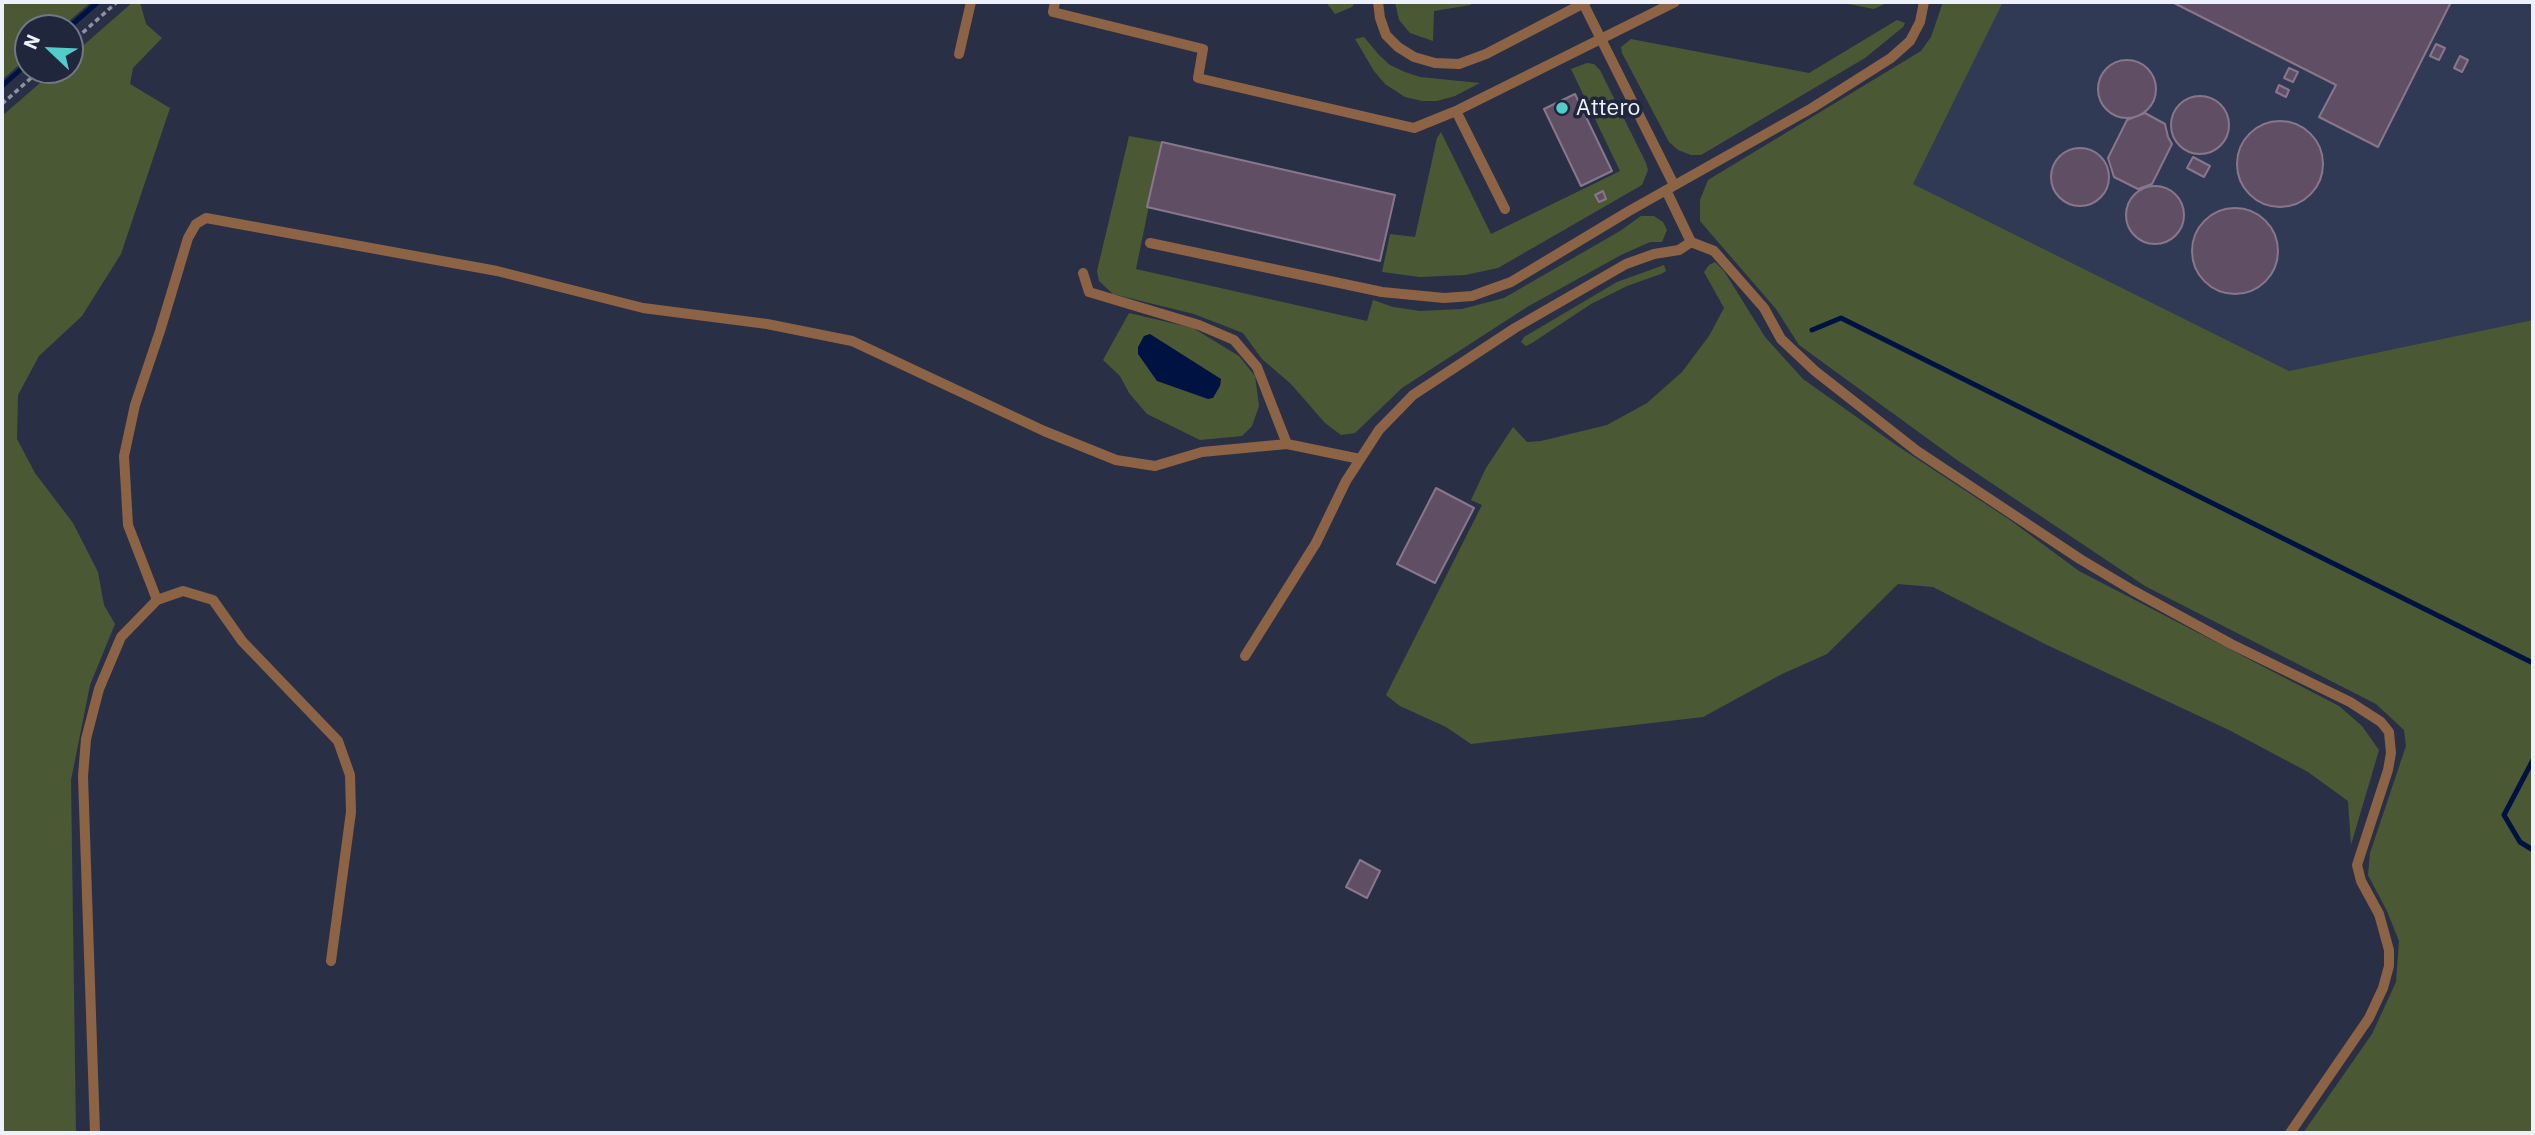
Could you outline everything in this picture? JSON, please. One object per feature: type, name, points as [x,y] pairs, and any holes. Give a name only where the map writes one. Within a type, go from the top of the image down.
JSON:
[{"type":"lane","points":[[959,54],[971,2]]},
{"type":"lane","points":[[1055,2],[1053,12],[1203,48],[1198,78],[1414,128],[1456,111],[1675,2]]},
{"type":"lane","points":[[1378,2],[1386,35],[1398,47],[1414,57],[1435,63],[1459,64],[1486,54],[1584,3],[1670,187],[1691,242],[1714,251],[1763,308],[1781,339],[1815,371],[1917,451],[2080,559],[2231,644],[2350,702],[2381,722],[2389,732],[2391,752],[2388,770],[2357,865],[2361,881],[2379,914],[2389,950],[2389,966],[2383,988],[2369,1018],[2290,1133]]},
{"type":"lane","points":[[1150,243],[1382,292],[1444,298],[1472,296],[1511,282],[1891,58],[1910,41],[1920,22],[1924,2]]},
{"type":"lane","points":[[1456,111],[1505,208]]},
{"type":"lane","points":[[157,600],[128,525],[124,456],[135,405],[188,238],[196,224],[206,218],[497,271],[643,308],[767,324],[852,341],[1044,431],[1116,460],[1155,466],[1202,452],[1287,444],[1360,459]]},
{"type":"lane","points":[[1245,656],[1316,543],[1346,481],[1360,459],[1379,430],[1413,395],[1515,328],[1626,264],[1654,254],[1679,250],[1691,242]]},
{"type":"lane","points":[[1083,273],[1088,292],[1199,325],[1234,340],[1257,367],[1287,444]]},
{"type":"lane","points":[[95,1133],[83,776],[86,739],[99,689],[121,637],[157,600],[183,591],[213,600],[242,641],[338,741],[350,775],[351,812],[331,961]]},
{"type":"path","points":[[84,31],[117,2]]},
{"type":"path","points":[[2,104],[24,84]]},
{"type":"shaded area","points":[[2003,2],[2533,2],[2533,320],[2289,371],[1913,184]]},
{"type":"green space","points":[[2,2],[91,2],[77,14],[14,14],[14,69],[2,80]]},
{"type":"green space","points":[[133,2],[140,2],[146,24],[162,38],[133,68],[130,84],[170,108],[121,254],[82,316],[39,356],[18,395],[17,439],[35,473],[73,523],[98,572],[104,605],[115,624],[90,685],[71,780],[76,1133],[2,1133],[2,116],[39,84],[84,84],[84,45]]},
{"type":"green space","points":[[1326,2],[1355,2],[1352,7],[1335,14]]},
{"type":"green space","points":[[1395,2],[1471,2],[1471,5],[1434,11],[1433,41],[1410,33],[1399,20]]},
{"type":"green space","points":[[1838,2],[1889,2],[1874,9]]},
{"type":"green space","points":[[1943,2],[2003,2],[1913,184],[2289,371],[2533,320],[2533,1133],[2303,1133],[2372,1034],[2396,982],[2399,941],[2368,875],[2370,853],[2406,746],[2404,730],[2376,704],[2145,586],[1957,460],[1799,345],[1776,309],[1700,221],[1700,200],[1708,180],[1921,51],[1931,37]]},
{"type":"green space","points":[[1897,20],[1905,23],[1903,27],[1865,58],[1701,155],[1691,155],[1678,150],[1669,142],[1621,47],[1631,39],[1809,73]]},
{"type":"green space","points":[[1364,37],[1390,65],[1405,72],[1420,77],[1480,83],[1455,96],[1437,101],[1405,97],[1385,84],[1374,71],[1355,39]]},
{"type":"green space","points":[[1587,63],[1594,64],[1600,70],[1646,163],[1648,170],[1642,185],[1498,268],[1465,275],[1420,277],[1382,272],[1390,234],[1415,237],[1437,138],[1441,132],[1491,234],[1620,171],[1571,69]]},
{"type":"green space","points":[[1129,136],[1162,142],[1136,269],[1367,321],[1373,300],[1393,307],[1420,311],[1462,309],[1504,298],[1641,216],[1654,216],[1663,222],[1667,230],[1662,242],[1650,242],[1621,255],[1527,307],[1402,388],[1355,433],[1341,435],[1325,423],[1291,384],[1262,359],[1243,333],[1194,314],[1113,294],[1099,281],[1097,271]]},
{"type":"green space","points":[[1715,262],[1724,271],[1765,337],[1803,379],[1896,445],[2010,520],[2079,571],[2339,706],[2362,726],[2379,750],[2351,845],[2348,801],[2308,772],[2229,730],[2047,645],[1933,587],[1898,584],[1827,654],[1782,674],[1703,717],[1471,744],[1446,727],[1400,706],[1386,695],[1482,505],[1471,500],[1486,468],[1513,427],[1527,442],[1541,441],[1607,425],[1647,403],[1682,372],[1709,336],[1724,308],[1704,272]]},
{"type":"green space","points":[[1664,265],[1666,271],[1661,274],[1627,286],[1591,304],[1526,346],[1521,342],[1524,337],[1617,282]]},
{"type":"green space","points":[[1129,313],[1193,328],[1239,356],[1255,376],[1259,406],[1252,426],[1242,436],[1200,440],[1147,414],[1129,393],[1120,376],[1103,360]]},
{"type":"water","points":[[1150,334],[1221,379],[1213,398],[1208,399],[1157,381],[1138,354],[1138,347],[1144,336]]},
{"type":"building","points":[[2172,2],[2451,2],[2378,147],[2319,117],[2336,85]]},
{"type":"building","points":[[2436,44],[2445,48],[2439,60],[2430,56]]},
{"type":"building","points":[[2460,56],[2468,60],[2462,72],[2454,68]]},
{"type":"building","points":[[2121,60],[2133,60],[2148,68],[2156,83],[2156,95],[2148,110],[2133,118],[2121,118],[2106,110],[2098,95],[2098,83],[2106,68]]},
{"type":"building","points":[[2289,68],[2298,72],[2293,82],[2284,78]]},
{"type":"building","points":[[2279,85],[2289,90],[2286,97],[2276,92]]},
{"type":"building","points":[[1575,94],[1612,171],[1581,186],[1544,109]]},
{"type":"building","points":[[2194,96],[2206,96],[2221,104],[2229,119],[2229,131],[2221,146],[2206,154],[2194,154],[2179,146],[2171,131],[2171,119],[2179,104]]},
{"type":"building","points":[[2145,113],[2165,124],[2172,144],[2152,184],[2138,189],[2114,177],[2108,158],[2127,120]]},
{"type":"building","points":[[2280,121],[2296,125],[2310,134],[2319,148],[2323,164],[2319,180],[2310,194],[2296,203],[2280,207],[2264,203],[2250,194],[2241,180],[2237,164],[2241,148],[2250,134],[2264,125]]},
{"type":"building","points":[[1162,142],[1395,195],[1380,261],[1147,207]]},
{"type":"building","points":[[2074,148],[2086,148],[2101,156],[2109,171],[2109,183],[2101,198],[2086,206],[2074,206],[2059,198],[2051,183],[2051,171],[2059,156]]},
{"type":"building","points":[[2193,157],[2210,166],[2204,177],[2187,168]]},
{"type":"building","points":[[2149,186],[2161,186],[2176,194],[2184,209],[2184,221],[2176,236],[2161,244],[2149,244],[2134,236],[2126,221],[2126,209],[2134,194]]},
{"type":"building","points":[[1603,191],[1606,199],[1599,202],[1595,195]]},
{"type":"building","points":[[2235,208],[2251,212],[2265,221],[2274,235],[2278,251],[2274,267],[2265,281],[2251,290],[2235,294],[2219,290],[2205,281],[2196,267],[2192,251],[2196,235],[2205,221],[2219,212]]},
{"type":"building","points":[[1436,488],[1474,508],[1435,583],[1397,564]]},
{"type":"building","points":[[1360,860],[1380,871],[1367,898],[1346,887]]},
{"type":"waterway","points":[[84,14],[98,2]]},
{"type":"waterway","points":[[2,86],[14,75]]},
{"type":"waterway","points":[[1812,330],[1841,318],[2533,663]]},
{"type":"waterway","points":[[2533,760],[2504,815],[2520,842],[2533,850]]},
{"type":"place","name":"Attero","points":[[1562,108]]}]
